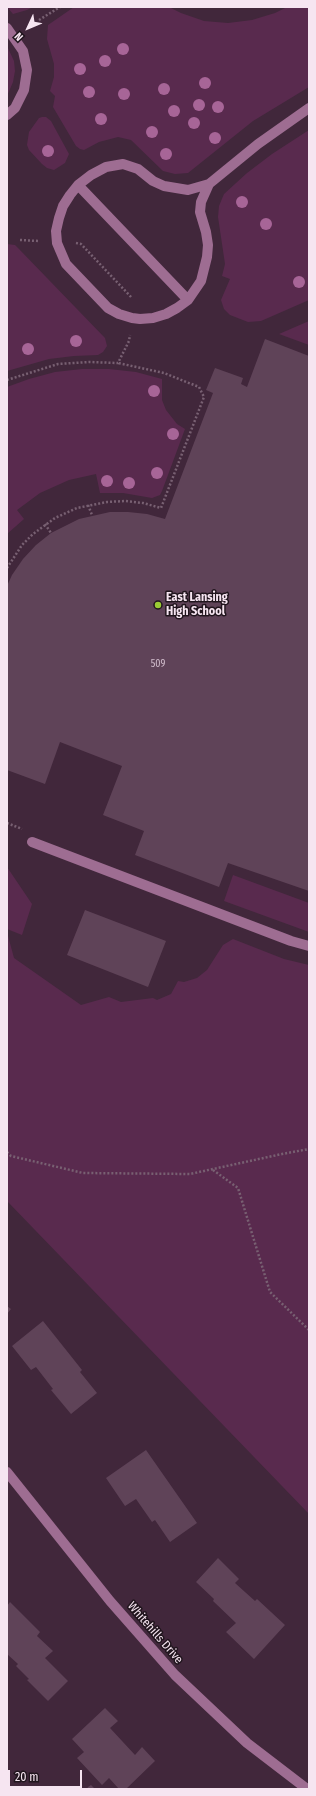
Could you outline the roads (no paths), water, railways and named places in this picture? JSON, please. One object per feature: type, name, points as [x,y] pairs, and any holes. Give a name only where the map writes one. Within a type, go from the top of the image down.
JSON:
[{"type":"street","points":[[7,28],[23,50],[27,70],[24,90],[15,108],[7,115]]},
{"type":"street","points":[[209,184],[188,190],[164,186],[153,181],[138,169],[123,164],[106,167],[91,175],[78,185],[63,206],[56,231],[60,254],[77,278],[108,308],[119,314],[132,318],[147,318],[166,314],[188,300],[201,281],[207,257],[206,232],[200,212],[204,193],[209,184],[258,144],[309,108]]},
{"type":"street","points":[[78,185],[188,300]]},
{"type":"street","points":[[32,842],[292,941],[309,946]]},
{"type":"street","name":"Whitehills Drive","points":[[7,1472],[110,1601],[175,1676],[247,1744],[307,1789]]},
{"type":"place","name":"East Lansing High School","points":[[158,605]]}]
